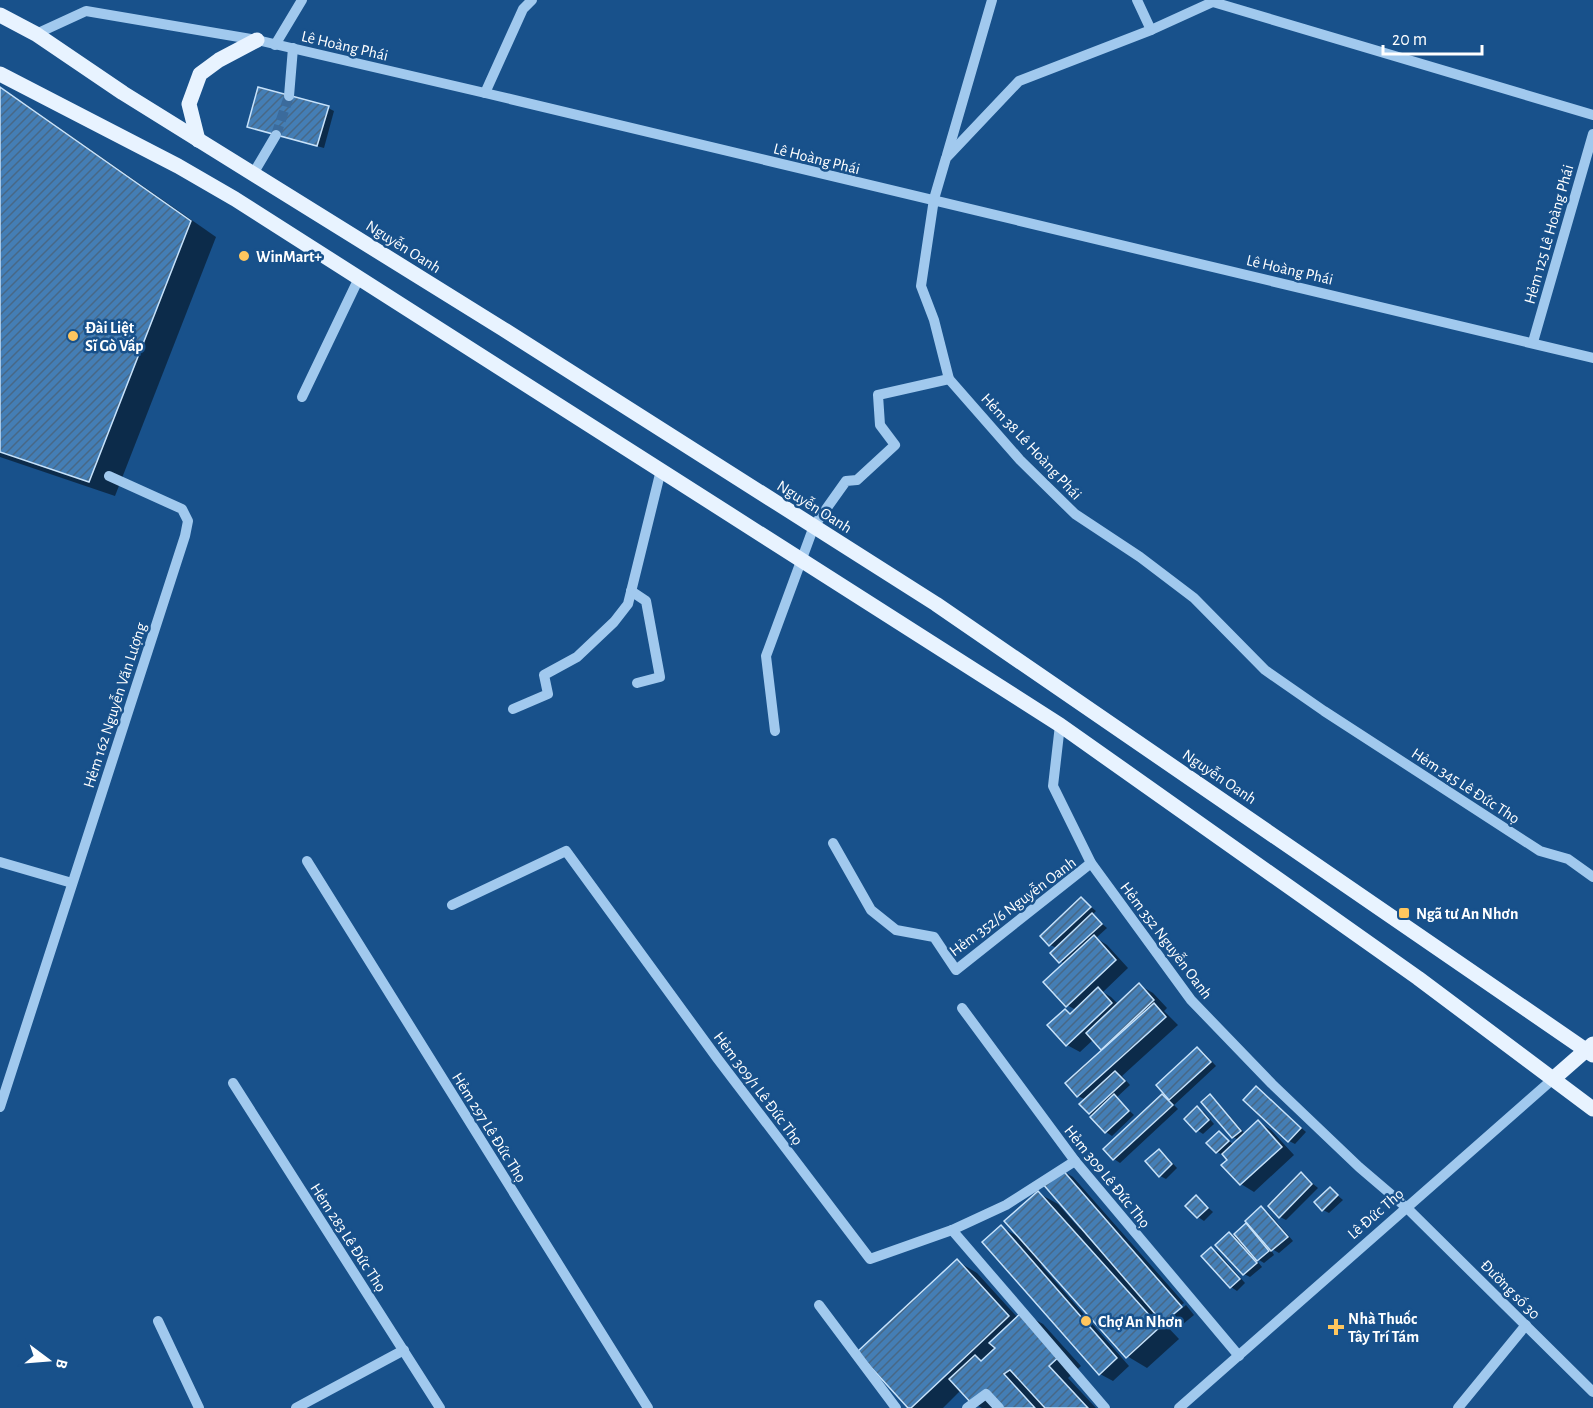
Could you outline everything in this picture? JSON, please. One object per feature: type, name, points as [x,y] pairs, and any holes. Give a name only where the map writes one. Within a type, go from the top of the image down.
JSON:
[{"type":"main road","name":"Nguyễn Oanh","points":[[0,15],[36,34],[123,93],[523,342],[936,604],[1591,1049]]},
{"type":"main road","points":[[198,140],[189,104],[200,74],[219,60],[257,40]]},
{"type":"main road","points":[[0,74],[235,199],[1060,725],[1418,978],[1593,1109]]},
{"type":"main road","name":"Lê Đức Thọ","points":[[1553,1079],[1591,1049]]},
{"type":"street","points":[[275,45],[302,0]]},
{"type":"street","points":[[485,93],[523,9],[532,0]]},
{"type":"street","name":"Hẻm 38 Lê Hoàng Phái","points":[[992,0],[934,200],[921,286],[934,320],[949,379],[1020,460],[1075,514],[1140,557],[1194,598],[1265,670],[1324,711]]},
{"type":"street","points":[[1137,0],[1150,30]]},
{"type":"street","points":[[946,158],[1018,81],[1150,30],[1215,1],[1593,115]]},
{"type":"street","name":"Lê Hoàng Phái","points":[[36,34],[86,11],[257,40],[1593,358]]},
{"type":"street","points":[[289,96],[293,48]]},
{"type":"street","name":"Hẻm 125 Lê Hoàng Phái","points":[[1533,342],[1593,134]]},
{"type":"street","points":[[253,174],[276,135]]},
{"type":"street","points":[[302,397],[359,278]]},
{"type":"street","points":[[775,731],[766,656],[814,526],[846,481],[857,480],[895,445],[880,425],[878,395],[949,379]]},
{"type":"street","points":[[513,709],[548,694],[544,675],[577,657],[614,622],[628,604],[661,470]]},
{"type":"street","name":"Hẻm 162 Nguyễn Văn Lượng","points":[[0,1107],[188,521],[182,509],[109,476]]},
{"type":"street","points":[[631,591],[646,602],[660,677],[637,683]]},
{"type":"street","name":"Hẻm 345 Lê Đức Thọ","points":[[1324,711],[1540,851],[1568,859],[1593,877]]},
{"type":"street","name":"Hẻm 352 Nguyễn Oanh","points":[[1060,725],[1053,786],[1091,863],[1191,999],[1272,1084],[1359,1167],[1407,1208]]},
{"type":"street","name":"Hẻm 352/6 Nguyễn Oanh","points":[[833,843],[871,910],[896,930],[934,937],[956,970],[1091,863]]},
{"type":"street","name":"Hẻm 309/1 Lê Đức Thọ","points":[[452,905],[566,851],[717,1058],[870,1259],[952,1230],[1006,1205],[1075,1161]]},
{"type":"street","name":"Hẻm 297 Lê Đức Thọ","points":[[307,861],[648,1408]]},
{"type":"street","points":[[0,862],[72,883]]},
{"type":"street","name":"Hẻm 309 Lê Đức Thọ","points":[[962,1008],[1075,1161],[1239,1356]]},
{"type":"street","name":"Lê Đức Thọ","points":[[1179,1408],[1553,1079]]},
{"type":"street","name":"Hẻm 283 Lê Đức Thọ","points":[[233,1083],[440,1408]]},
{"type":"street","name":"Đường số 30","points":[[1407,1208],[1593,1392]]},
{"type":"street","points":[[952,1230],[1105,1408]]},
{"type":"street","points":[[819,1305],[896,1408]]},
{"type":"street","points":[[158,1321],[199,1408]]},
{"type":"street","points":[[1458,1408],[1526,1325]]},
{"type":"street","points":[[296,1408],[404,1350]]},
{"type":"street","points":[[967,1408],[986,1394],[999,1408]]},
{"type":"building","name":"Đài Liệt Sĩ Gò Vấp","points":[[0,87],[191,221],[89,482],[0,452]]},
{"type":"building","points":[[258,87],[329,106],[317,146],[247,127]]},
{"type":"building","points":[[1081,897],[1091,907],[1049,946],[1040,936]]},
{"type":"building","points":[[1092,913],[1102,924],[1059,963],[1050,953]]},
{"type":"building","points":[[1094,935],[1116,960],[1066,1007],[1043,982]]},
{"type":"building","points":[[1139,983],[1154,1000],[1101,1050],[1086,1033]]},
{"type":"building","points":[[1098,987],[1112,1003],[1066,1046],[1047,1025],[1065,1009],[1070,1014]]},
{"type":"building","points":[[1154,1003],[1166,1017],[1077,1097],[1065,1083]]},
{"type":"building","points":[[1197,1047],[1211,1062],[1169,1100],[1156,1085]]},
{"type":"building","points":[[1115,1071],[1125,1081],[1089,1114],[1079,1104]]},
{"type":"building","points":[[1256,1086],[1301,1128],[1288,1142],[1243,1100]]},
{"type":"building","points":[[1114,1094],[1129,1111],[1105,1133],[1090,1117]]},
{"type":"building","points":[[1162,1094],[1173,1105],[1113,1160],[1103,1149]]},
{"type":"building","points":[[1210,1094],[1241,1131],[1232,1138],[1201,1102]]},
{"type":"building","points":[[1197,1106],[1209,1120],[1196,1132],[1184,1119]]},
{"type":"building","points":[[1258,1120],[1282,1147],[1240,1185],[1221,1165],[1227,1160],[1222,1154]]},
{"type":"building","points":[[1219,1131],[1229,1141],[1216,1153],[1206,1143]]},
{"type":"building","points":[[1159,1149],[1172,1164],[1159,1177],[1145,1161]]},
{"type":"building","points":[[1060,1167],[1182,1307],[1163,1323],[1042,1183]]},
{"type":"building","points":[[1301,1172],[1312,1184],[1279,1218],[1268,1206]]},
{"type":"building","points":[[1330,1187],[1338,1195],[1322,1211],[1314,1202]]},
{"type":"building","points":[[1038,1191],[1160,1327],[1126,1358],[1004,1221]]},
{"type":"building","points":[[1196,1195],[1208,1208],[1197,1218],[1185,1206]]},
{"type":"building","points":[[1261,1206],[1288,1237],[1271,1251],[1245,1221]]},
{"type":"building","points":[[1246,1223],[1269,1251],[1257,1261],[1234,1234]]},
{"type":"building","points":[[1001,1225],[1117,1358],[1099,1375],[982,1242]]},
{"type":"building","points":[[1229,1232],[1257,1263],[1243,1275],[1215,1245]]},
{"type":"building","points":[[1211,1247],[1240,1279],[1230,1288],[1201,1256]]},
{"type":"building","points":[[957,1259],[1009,1316],[911,1408],[908,1408],[857,1352]]},
{"type":"building","points":[[1023,1311],[1062,1354],[1049,1366],[1088,1408],[1045,1408],[1010,1370],[1004,1374],[1035,1408],[1000,1408],[985,1392],[972,1404],[949,1379],[975,1355],[981,1361],[995,1348],[989,1343]]},
{"type":"tunnel","points":[[276,135],[289,96]]},
{"type":"place","name":"WinMart+","points":[[244,256]]},
{"type":"place","name":"Đài Liệt Sĩ Gò Vấp","points":[[73,336]]},
{"type":"place","name":"Ngã tư An Nhơn","points":[[1404,913]]},
{"type":"place","name":"Chợ An Nhơn","points":[[1086,1321]]},
{"type":"place","name":"Nhà Thuốc Tây Trí Tám","points":[[1336,1327]]}]
